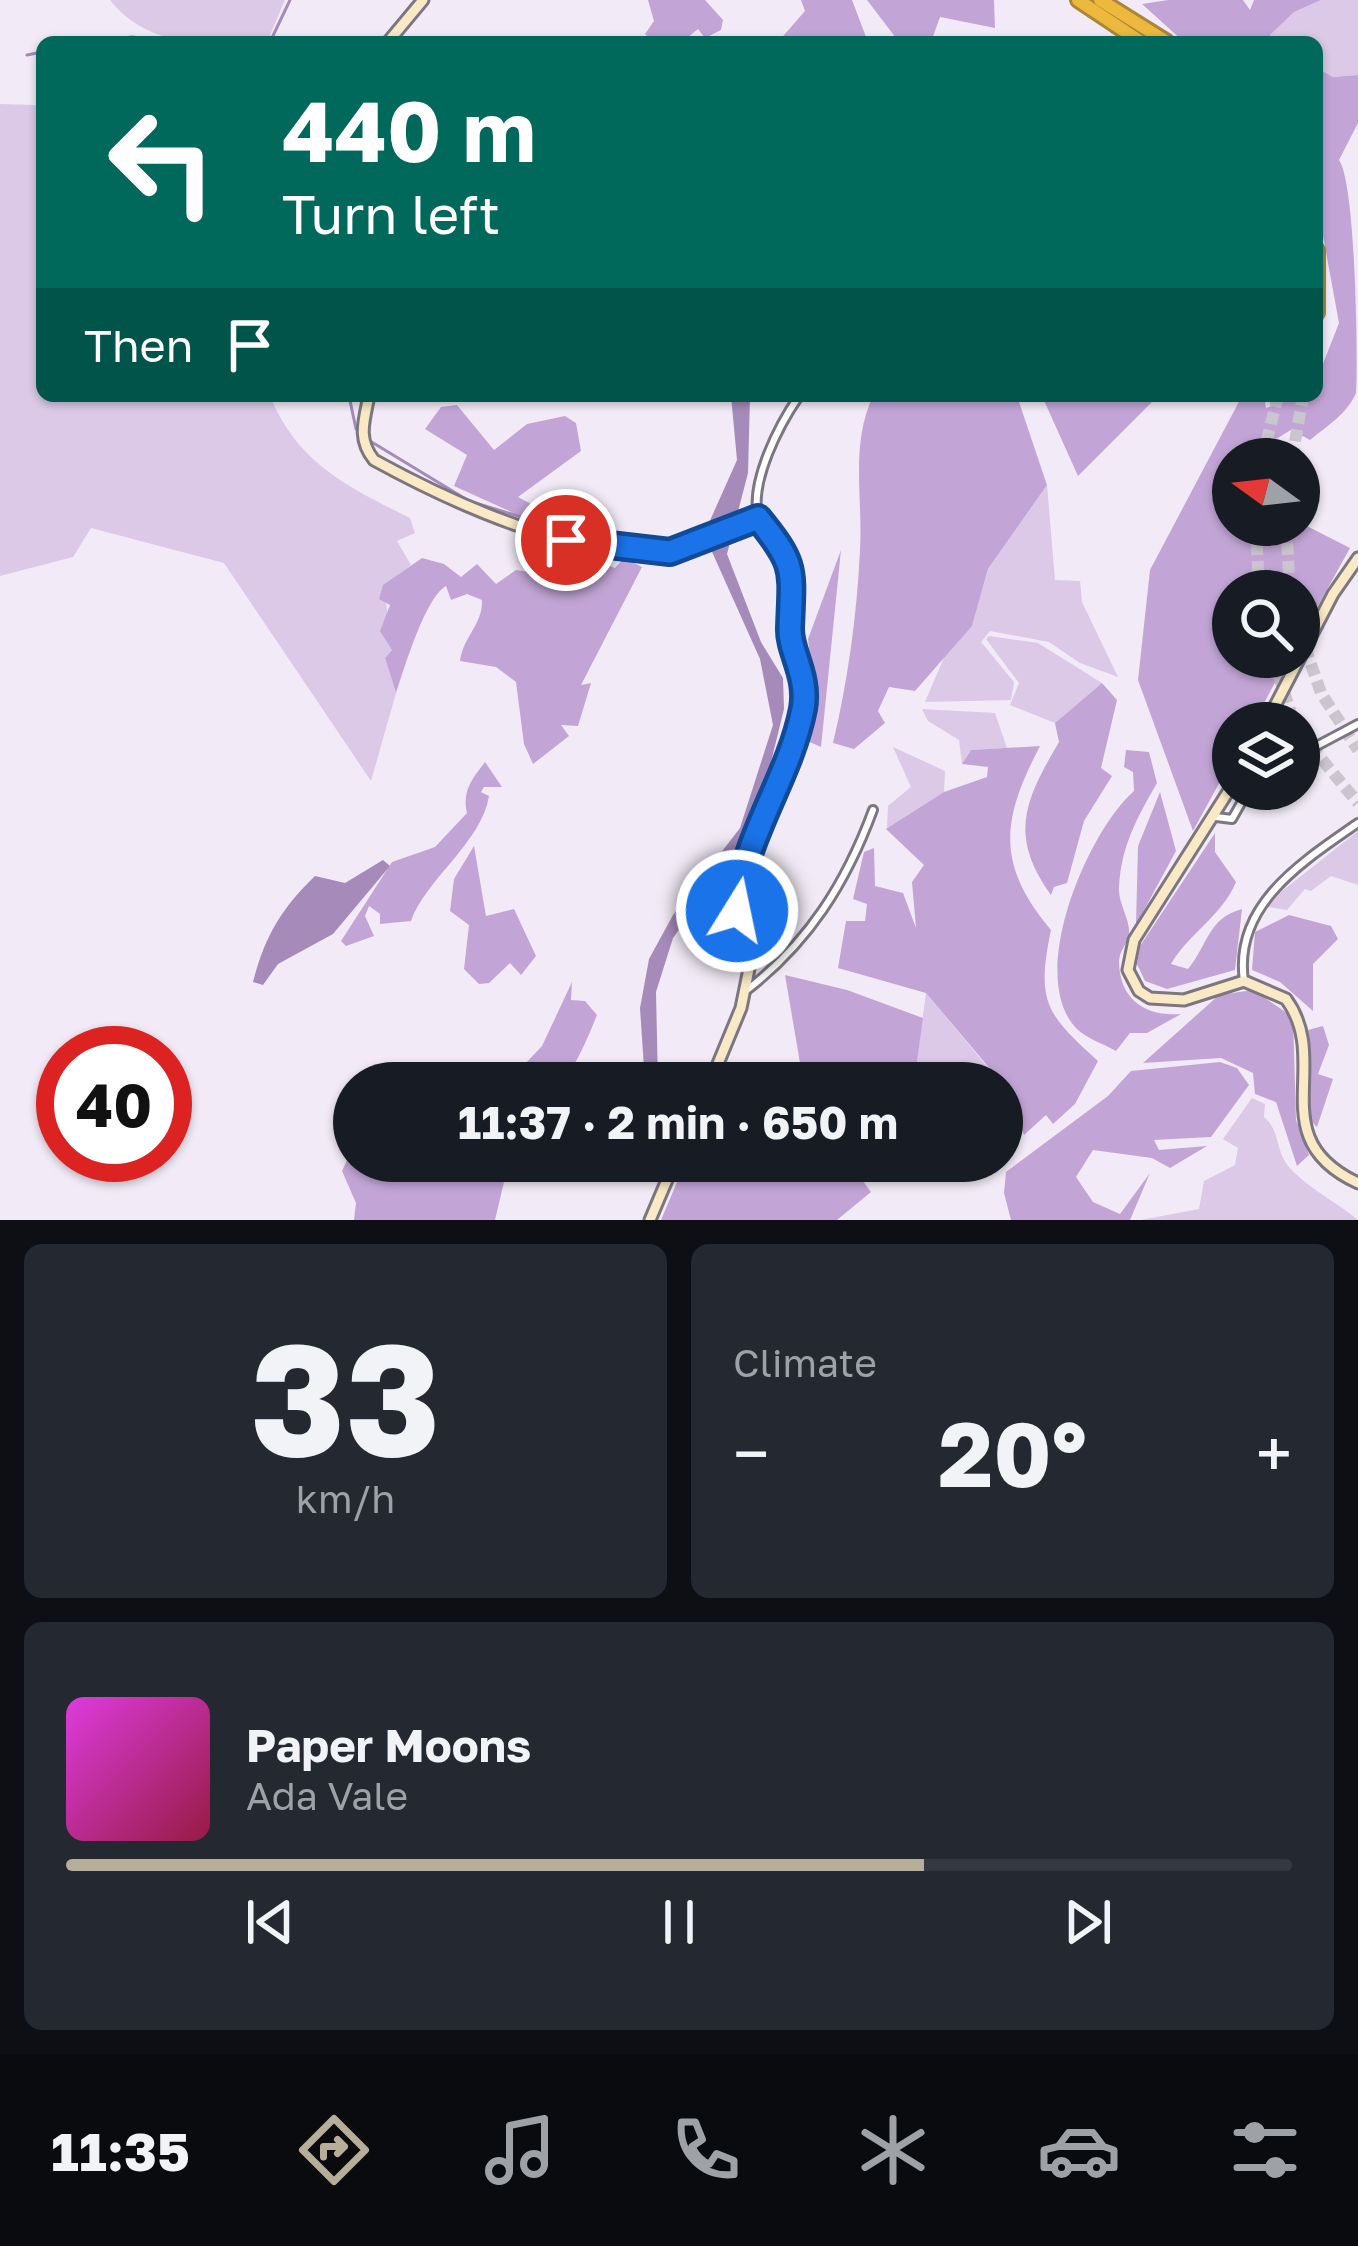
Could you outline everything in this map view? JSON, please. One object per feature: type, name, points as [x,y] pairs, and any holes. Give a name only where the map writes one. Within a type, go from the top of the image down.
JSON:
[{"type":"highway","points":[[1078,0],[1132,36]]},
{"type":"highway","points":[[1100,0],[1157,36]]},
{"type":"street","points":[[393,36],[423,0]]},
{"type":"street","points":[[368,402],[362,428],[365,450],[374,460],[446,499],[566,540],[670,552],[694,547],[758,518]]},
{"type":"street","points":[[718,1062],[744,992],[751,958],[737,911],[740,869],[775,791],[804,705],[802,663],[789,633],[796,584],[792,568],[758,518],[756,506],[775,438],[796,402]]},
{"type":"street","points":[[1277,702],[1333,594],[1358,557]]},
{"type":"street","points":[[1320,744],[1358,724]]},
{"type":"street","points":[[744,992],[783,962],[840,890],[873,810]]},
{"type":"street","points":[[1220,810],[1133,940],[1128,970],[1139,991],[1161,1001],[1244,981],[1286,999],[1301,1025],[1301,1110],[1309,1142],[1330,1166],[1358,1183]]},
{"type":"street","points":[[1216,817],[1232,819],[1237,810]]},
{"type":"street","points":[[1244,981],[1240,958],[1252,911],[1358,824]]},
{"type":"street","points":[[650,1220],[666,1182]]},
{"type":"shaded area","points":[[110,0],[285,0],[270,36],[162,36],[126,16]]},
{"type":"shaded area","points":[[648,0],[705,0],[723,20],[721,30],[709,36],[698,29],[689,36],[647,36],[654,21]]},
{"type":"shaded area","points":[[801,0],[852,0],[866,36],[783,36],[805,11]]},
{"type":"shaded area","points":[[867,0],[994,0],[995,28],[940,17],[933,36],[894,36]]},
{"type":"shaded area","points":[[1243,0],[1250,10],[1254,0],[1321,0],[1294,12],[1271,36],[1177,36],[1142,4]]},
{"type":"shaded area","points":[[1321,0],[1358,0],[1358,75],[1333,77],[1323,71],[1323,36],[1270,35],[1294,12]]},
{"type":"shaded area","points":[[1323,71],[1333,77],[1358,75],[1358,123],[1339,160],[1352,236],[1356,393],[1342,413],[1312,438],[1291,430],[1277,438],[1220,438],[1239,402],[1265,402],[1266,408],[1282,402],[1323,402],[1323,364],[1339,323],[1323,236]]},
{"type":"shaded area","points":[[0,104],[36,105],[36,402],[273,402],[295,439],[327,471],[410,518],[415,533],[397,541],[411,565],[384,585],[392,650],[385,658],[396,693],[371,781],[224,563],[91,528],[73,557],[0,576]]},
{"type":"shaded area","points":[[732,402],[750,402],[748,473],[727,554],[761,642],[783,678],[784,709],[756,823],[673,938],[656,992],[658,1062],[644,1062],[640,1008],[649,959],[673,915],[740,828],[773,725],[760,659],[704,534],[737,460]]},
{"type":"shaded area","points":[[871,402],[1019,402],[1047,485],[988,569],[972,626],[915,691],[889,687],[878,711],[885,723],[854,749],[833,743],[854,623],[860,452]]},
{"type":"shaded area","points":[[1045,402],[1152,402],[1078,476]]},
{"type":"shaded area","points":[[457,405],[494,450],[527,424],[565,416],[576,423],[581,451],[518,497],[550,514],[549,529],[454,486],[467,455],[425,429],[441,407]]},
{"type":"shaded area","points":[[1212,453],[1212,546],[1320,546],[1320,533],[1350,548],[1320,602],[1320,570],[1212,570],[1212,678],[1278,678],[1264,702],[1212,702],[1212,796],[1193,831],[1138,680],[1150,570]]},
{"type":"shaded area","points":[[1047,485],[1055,580],[1080,581],[1082,602],[1118,677],[1080,663],[1049,642],[990,631],[981,642],[1014,682],[1011,700],[925,702],[948,648],[972,626],[988,569]]},
{"type":"shaded area","points":[[841,550],[821,747],[803,739],[814,691],[808,639]]},
{"type":"shaded area","points":[[578,555],[584,563],[597,561],[615,568],[624,558],[642,567],[581,685],[591,683],[578,726],[561,725],[569,736],[533,764],[524,744],[516,682],[496,667],[460,661],[482,600],[467,594],[451,600],[446,586],[438,593],[416,634],[396,693],[385,658],[392,650],[380,631],[390,605],[379,599],[383,585],[422,558],[444,564],[461,577],[477,564],[496,584],[516,570],[535,573]]},
{"type":"shaded area","points":[[986,639],[1038,643],[1102,683],[1055,723],[1010,705],[1019,683]]},
{"type":"shaded area","points":[[1102,683],[1117,700],[1101,768],[1112,776],[1084,821],[1067,883],[1054,887],[1051,895],[1029,854],[1026,818],[1030,800],[1059,742],[1055,723]]},
{"type":"shaded area","points":[[922,709],[995,713],[1007,748],[971,750],[962,764],[959,740],[928,721]]},
{"type":"shaded area","points":[[1040,746],[1012,819],[1013,862],[1020,883],[1051,930],[1045,974],[1049,1005],[1098,1061],[1075,1104],[1053,1124],[1046,1115],[1024,1135],[1023,1062],[984,1062],[926,993],[838,968],[846,921],[865,921],[867,904],[853,899],[864,852],[874,848],[875,886],[903,893],[916,928],[912,882],[924,865],[886,829],[944,792],[987,777],[988,767],[962,764],[971,750]]},
{"type":"shaded area","points":[[893,747],[945,771],[944,792],[887,829],[888,806],[911,787]]},
{"type":"shaded area","points":[[1126,750],[1149,752],[1157,783],[1137,821],[1120,873],[1119,894],[1129,935],[1120,957],[1120,974],[1136,1003],[1156,1012],[1181,1014],[1147,1033],[1130,1033],[1116,1051],[1076,1028],[1062,1004],[1058,974],[1060,940],[1082,870],[1098,837],[1134,791],[1133,772],[1124,767]]},
{"type":"shaded area","points":[[485,762],[502,787],[484,787],[481,792],[489,796],[476,829],[411,921],[380,924],[380,914],[369,906],[365,916],[374,936],[346,946],[341,941],[392,862],[435,847],[467,813],[467,792]]},
{"type":"shaded area","points":[[1160,792],[1176,851],[1136,925],[1138,846]]},
{"type":"shaded area","points":[[1358,831],[1358,885],[1331,876],[1311,891],[1305,889],[1287,910],[1263,906]]},
{"type":"shaded area","points":[[1215,833],[1215,852],[1236,882],[1171,964],[1188,969],[1215,926],[1242,909],[1235,970],[1167,989],[1145,981],[1137,964],[1140,946]]},
{"type":"shaded area","points":[[474,846],[486,916],[514,909],[536,956],[521,975],[510,963],[489,983],[479,984],[464,969],[469,925],[450,911],[454,879]]},
{"type":"shaded area","points":[[383,860],[390,866],[333,934],[278,964],[263,985],[253,982],[276,924],[315,876],[345,883]]},
{"type":"shaded area","points":[[1289,915],[1331,926],[1338,939],[1313,964],[1313,1011],[1280,982],[1252,970],[1255,932]]},
{"type":"shaded area","points":[[785,975],[847,990],[923,1018],[917,1062],[800,1062]]},
{"type":"shaded area","points":[[572,982],[571,1000],[585,1001],[597,1015],[582,1050],[575,1062],[527,1062],[542,1046]]},
{"type":"shaded area","points":[[1253,990],[1293,1017],[1296,1120],[1309,1155],[1297,1166],[1276,1102],[1255,1094],[1253,1073],[1221,1058],[1143,1063],[1219,995]]},
{"type":"shaded area","points":[[926,993],[983,1062],[917,1062]]},
{"type":"shaded area","points":[[1323,1026],[1329,1045],[1318,1074],[1333,1079],[1317,1127],[1310,1120],[1308,1030]]},
{"type":"shaded area","points":[[1220,1062],[1237,1068],[1249,1085],[1211,1137],[1154,1140],[1159,1150],[1207,1146],[1170,1168],[1152,1158],[1093,1150],[1076,1177],[1093,1202],[1120,1214],[1150,1173],[1130,1220],[1011,1220],[1005,1182],[1023,1182],[1023,1159],[1108,1096],[1131,1071]]},
{"type":"shaded area","points":[[1252,1098],[1265,1104],[1264,1117],[1290,1168],[1358,1220],[1141,1220],[1199,1209],[1204,1181],[1235,1165],[1238,1148],[1223,1139]]},
{"type":"shaded area","points":[[347,1182],[504,1182],[495,1220],[354,1220],[356,1203]]},
{"type":"shaded area","points":[[677,1182],[864,1182],[871,1192],[837,1220],[661,1220]]},
{"type":"waterway","points":[[273,36],[290,0]]},
{"type":"waterway","points":[[27,55],[36,53]]},
{"type":"waterway","points":[[350,402],[356,429]]},
{"type":"waterway","points":[[370,441],[469,501],[567,531],[619,541],[703,538]]},
{"type":"tunnel","points":[[1267,438],[1276,402]]},
{"type":"tunnel","points":[[1296,438],[1302,402]]},
{"type":"tunnel","points":[[1257,546],[1258,570]]},
{"type":"tunnel","points":[[1287,546],[1289,570]]},
{"type":"tunnel","points":[[1280,678],[1287,702]]},
{"type":"tunnel","points":[[1316,678],[1358,750]]},
{"type":"tunnel","points":[[1320,757],[1358,803]]},
{"type":"route","points":[[566,540],[670,552],[694,547],[758,518],[792,568],[796,584],[789,633],[802,663],[804,705],[775,791],[740,869],[737,911]]}]
